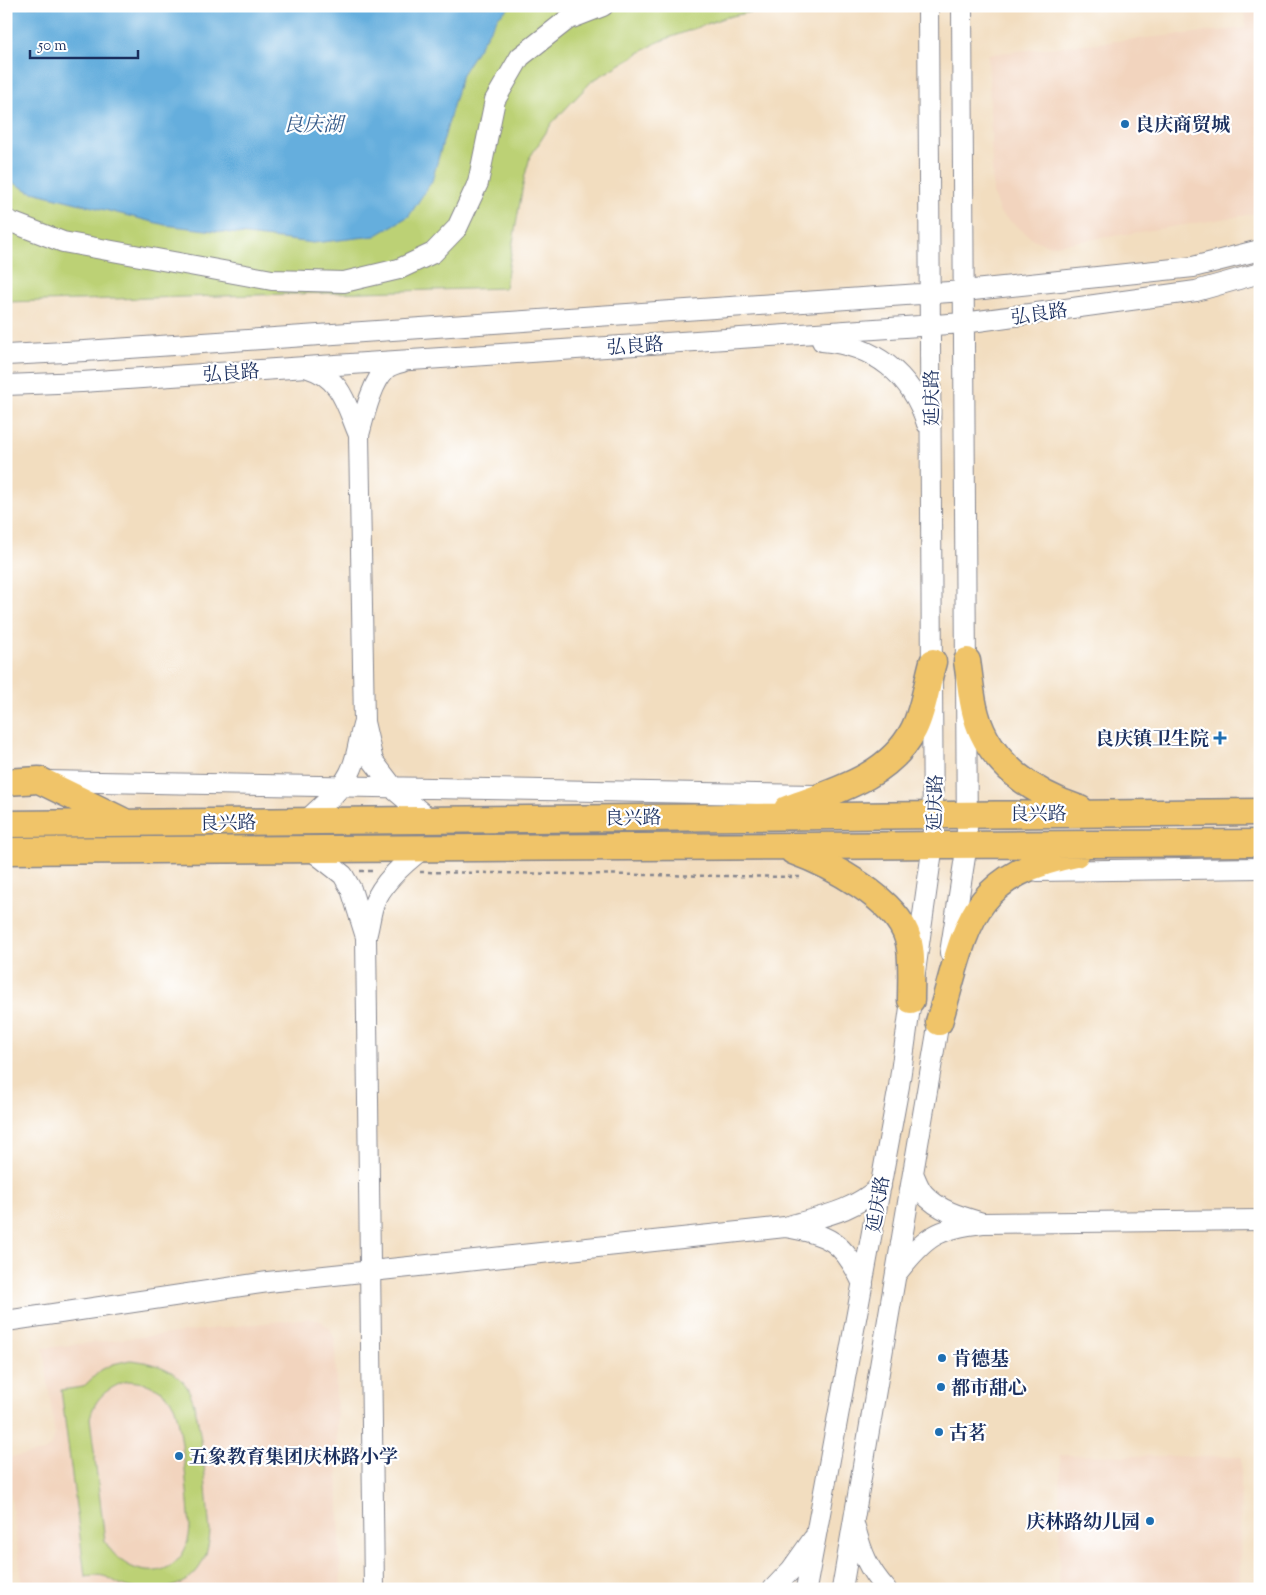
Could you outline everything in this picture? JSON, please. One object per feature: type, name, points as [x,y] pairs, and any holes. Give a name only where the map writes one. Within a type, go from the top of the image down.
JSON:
[{"type":"main road","points":[[967,661],[976,715],[989,746],[1001,761],[1008,769],[1037,789],[1064,804],[1093,813]]},
{"type":"main road","points":[[767,816],[855,783],[884,766],[900,750],[914,728],[933,662]]},
{"type":"main road","points":[[6,782],[39,780],[126,823]]},
{"type":"main road","name":"良兴路","points":[[6,824],[1260,812]]},
{"type":"main road","name":"良兴路","points":[[6,852],[1260,842]]},
{"type":"main road","points":[[938,1022],[968,928],[980,904],[994,887],[1018,871],[1045,860],[1141,843]]},
{"type":"main road","points":[[778,846],[819,860],[860,885],[888,906],[908,939],[911,1000]]},
{"type":"street","points":[[6,220],[63,242],[272,280],[344,282],[399,269],[433,253],[457,228],[478,183],[495,100],[520,57],[567,20],[603,6]]},
{"type":"street","name":"延庆路","points":[[806,1589],[899,1086],[933,844],[928,6]]},
{"type":"street","name":"延庆路","points":[[842,1589],[967,844],[962,6]]},
{"type":"street","name":"弘良路","points":[[6,355],[85,352],[964,291],[1193,267],[1260,250]]},
{"type":"street","name":"弘良路","points":[[6,385],[82,382],[931,325],[1196,291],[1260,273]]},
{"type":"street","points":[[765,336],[839,342],[860,347],[879,357],[912,389],[923,411],[932,439]]},
{"type":"street","points":[[405,361],[388,368],[380,378],[369,401],[359,434],[364,722],[373,761],[393,787],[429,819]]},
{"type":"street","points":[[306,367],[322,372],[339,386],[359,434]]},
{"type":"street","points":[[306,821],[340,786],[353,767],[358,740],[364,722]]},
{"type":"street","points":[[39,780],[825,795],[852,815]]},
{"type":"street","points":[[374,1589],[366,937],[374,906],[396,872],[424,848]]},
{"type":"street","points":[[310,849],[343,875],[351,889],[366,937]]},
{"type":"street","points":[[1018,871],[1260,868]]},
{"type":"street","points":[[913,1173],[923,1194],[937,1205],[952,1213],[983,1223]]},
{"type":"street","points":[[6,1321],[268,1282],[785,1227],[848,1209],[865,1200],[881,1186]]},
{"type":"street","points":[[896,1274],[916,1248],[934,1234],[959,1225],[983,1223],[1260,1220]]},
{"type":"street","points":[[785,1227],[819,1235],[833,1241],[845,1252],[863,1284]]},
{"type":"street","points":[[854,1521],[861,1550],[872,1573],[886,1589]]},
{"type":"street","points":[[773,1589],[791,1570],[817,1533]]},
{"type":"path","points":[[338,871],[809,877]]},
{"type":"shaded area","name":"良庆商贸城","points":[[1243,6],[1260,6],[1260,213],[1050,246],[1033,239],[1000,213],[993,194],[988,54],[1246,28]]},
{"type":"shaded area","name":"五象教育集团庆林路小学","points":[[308,1318],[321,1321],[330,1328],[335,1340],[341,1589],[88,1589],[77,1583],[23,1589],[6,1458],[43,1452],[50,1447],[53,1441],[55,1435],[43,1348]]},
{"type":"shaded area","name":"庆林路幼儿园","points":[[1060,1455],[1241,1457],[1240,1589],[1119,1589],[1059,1586]]},
{"type":"green space","points":[[6,6],[778,6],[723,18],[658,42],[592,81],[552,123],[530,157],[524,179],[505,288],[6,302]]},
{"type":"green space","points":[[130,1360],[146,1362],[162,1367],[176,1375],[187,1387],[197,1416],[210,1531],[208,1544],[201,1566],[194,1574],[176,1585],[165,1588],[137,1589],[124,1586],[100,1575],[85,1576],[61,1390],[83,1387],[101,1370],[113,1364]],"holes":[[[127,1381],[153,1386],[164,1393],[173,1404],[179,1426],[184,1462],[190,1526],[187,1545],[179,1558],[168,1567],[155,1571],[141,1570],[128,1565],[115,1555],[105,1541],[90,1418],[95,1404],[103,1394]]]},
{"type":"water","name":"良庆湖","points":[[6,6],[511,6],[498,17],[462,74],[432,181],[409,216],[375,236],[313,243],[165,225],[29,191],[6,179]]},
{"type":"place","name":"良庆商贸城","points":[[1125,124]]},
{"type":"place","name":"良庆镇卫生院","points":[[1220,738]]},
{"type":"place","name":"肯德基","points":[[942,1358]]},
{"type":"place","name":"都市甜心","points":[[941,1387]]},
{"type":"place","name":"古茗","points":[[939,1432]]},
{"type":"place","name":"五象教育集团庆林路小学","points":[[179,1456]]},
{"type":"place","name":"庆林路幼儿园","points":[[1150,1521]]}]
